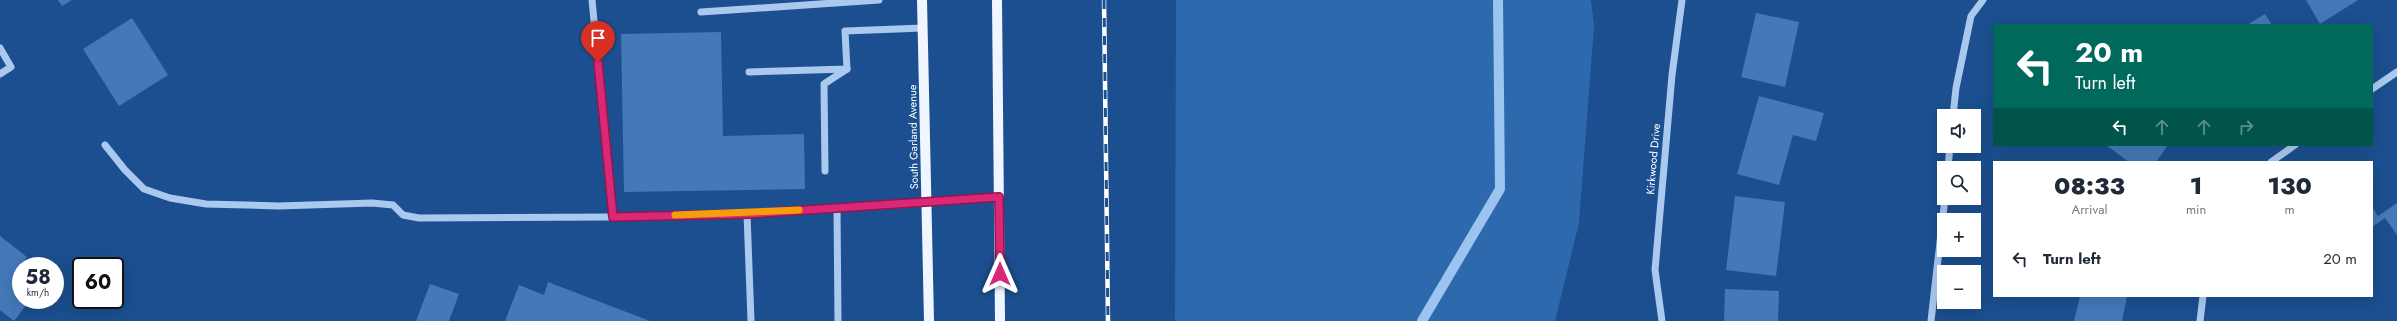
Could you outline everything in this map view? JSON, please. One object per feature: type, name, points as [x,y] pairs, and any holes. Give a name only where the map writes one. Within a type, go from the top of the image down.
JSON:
[{"type":"main road","name":"South Garland Avenue","points":[[922,0],[928,321]]},
{"type":"main road","points":[[997,0],[1000,321]]},
{"type":"street","points":[[592,0],[613,217]]},
{"type":"street","points":[[701,12],[879,0]]},
{"type":"street","name":"Kirkwood Drive","points":[[1662,321],[1655,270],[1672,74],[1682,0]]},
{"type":"street","points":[[1954,109],[1956,88],[1970,16],[1983,0]]},
{"type":"street","points":[[847,69],[845,31],[923,28]]},
{"type":"street","points":[[0,48],[11,66],[0,74]]},
{"type":"street","points":[[749,72],[847,69]]},
{"type":"street","points":[[824,172],[824,84],[847,69]]},
{"type":"street","points":[[2373,88],[2397,72]]},
{"type":"street","points":[[105,145],[125,170],[144,189],[170,198],[206,204],[279,206],[372,203],[393,205],[403,215],[419,218],[613,217],[748,214],[926,200],[999,197]]},
{"type":"street","points":[[2272,161],[2294,146]]},
{"type":"street","points":[[1930,321],[1944,205]]},
{"type":"street","points":[[837,208],[838,321]]},
{"type":"street","points":[[748,214],[751,321]]},
{"type":"street","points":[[2200,321],[2203,297]]},
{"type":"shaded area","points":[[1176,0],[1591,0],[1594,26],[1579,223],[1555,321],[1175,321]]},
{"type":"building","points":[[58,0],[72,0],[62,6]]},
{"type":"building","points":[[2306,0],[2358,0],[2320,24]]},
{"type":"building","points":[[1756,13],[1799,22],[1785,87],[1741,77]]},
{"type":"building","points":[[2265,14],[2271,24],[2249,24]]},
{"type":"building","points":[[132,18],[168,75],[119,106],[83,49]]},
{"type":"building","points":[[721,32],[723,136],[804,134],[805,189],[624,192],[621,34]]},
{"type":"building","points":[[1759,96],[1824,113],[1816,141],[1793,135],[1779,185],[1737,174]]},
{"type":"building","points":[[2107,146],[2167,146],[2157,161],[2128,161]]},
{"type":"building","points":[[1735,196],[1785,202],[1776,276],[1726,270]]},
{"type":"building","points":[[2397,203],[2397,235],[2385,218],[2373,226],[2373,208],[2378,216]]},
{"type":"building","points":[[0,236],[27,257],[12,257],[12,309],[23,309],[14,321],[0,310]]},
{"type":"building","points":[[548,282],[650,321],[505,321],[519,285],[544,295]]},
{"type":"building","points":[[430,284],[459,294],[449,321],[416,321]]},
{"type":"building","points":[[1725,289],[1779,291],[1778,321],[1724,321]]},
{"type":"building","points":[[2080,297],[2127,297],[2122,321],[2074,321]]},
{"type":"waterway","points":[[1422,321],[1500,189],[1498,0]]},
{"type":"railway","points":[[1104,0],[1108,321]]},
{"type":"slow traffic","points":[[675,215],[748,214],[799,210]]},
{"type":"route","points":[[598,62],[613,217],[748,214],[926,200],[999,197],[1000,274]]}]
